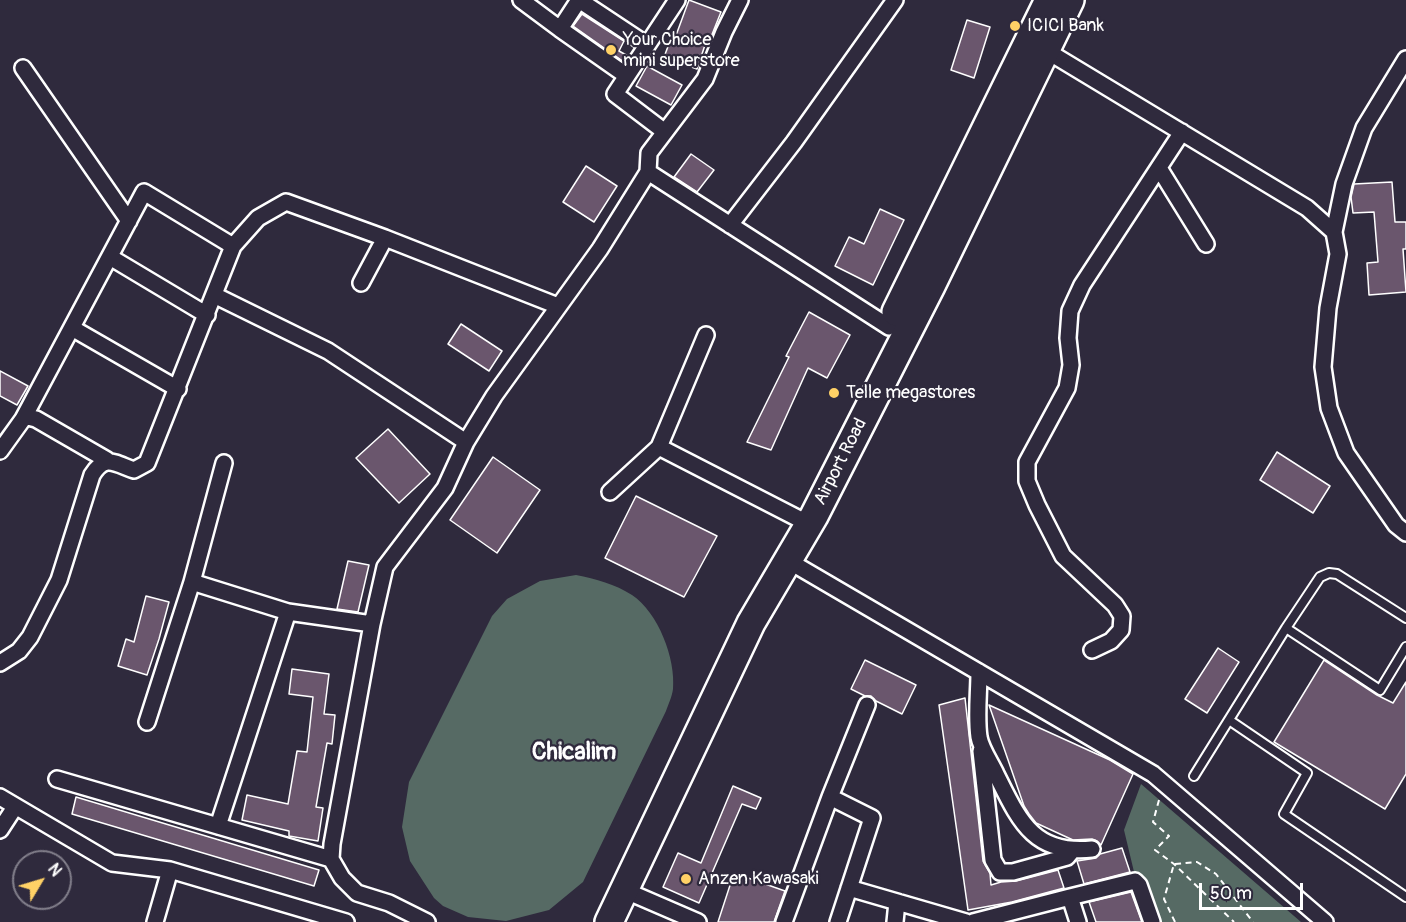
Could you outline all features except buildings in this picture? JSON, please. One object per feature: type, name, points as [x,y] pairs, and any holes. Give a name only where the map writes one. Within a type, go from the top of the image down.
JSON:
[{"type":"highway","name":"Airport Road","points":[[598,922],[706,685],[925,297],[1037,45],[1049,0]]},
{"type":"highway","name":"Airport Road","points":[[609,922],[751,623],[787,560],[801,520],[889,327],[1037,45],[1070,0]]},
{"type":"street","points":[[521,0],[627,76]]},
{"type":"street","points":[[560,29],[579,0],[647,45]]},
{"type":"street","points":[[665,132],[615,94],[677,0]]},
{"type":"street","points":[[427,922],[389,903],[357,893],[342,878],[332,859],[332,844],[372,624],[385,567],[445,488],[466,442],[494,396],[600,249],[648,172],[649,153],[705,79],[740,0]]},
{"type":"street","points":[[730,225],[895,0]]},
{"type":"street","points":[[1037,45],[1307,208],[1334,232]]},
{"type":"street","points":[[1406,59],[1364,128],[1344,184],[1334,232],[1338,254],[1328,309],[1323,367],[1329,408],[1346,453],[1396,525],[1406,533]]},
{"type":"street","points":[[22,68],[129,221]]},
{"type":"street","points":[[1092,650],[1111,641],[1121,630],[1122,616],[1115,605],[1063,555],[1036,505],[1027,481],[1027,462],[1068,388],[1071,365],[1068,338],[1070,311],[1082,285],[1182,132]]},
{"type":"street","points":[[1159,168],[1206,244]]},
{"type":"street","points":[[648,172],[889,327]]},
{"type":"street","points":[[0,451],[23,419],[144,192],[233,246]]},
{"type":"street","points":[[23,419],[28,417],[36,419],[107,460],[134,470],[147,463],[233,246],[258,218],[286,202],[558,306]]},
{"type":"street","points":[[361,283],[385,238]]},
{"type":"street","points":[[110,256],[207,315]]},
{"type":"street","points":[[214,295],[328,351],[466,442]]},
{"type":"street","points":[[72,328],[178,389]]},
{"type":"street","points":[[610,492],[659,447],[706,335]]},
{"type":"street","points":[[659,447],[801,520]]},
{"type":"street","points":[[0,663],[19,651],[30,637],[59,580],[92,474],[99,463],[107,460]]},
{"type":"street","points":[[147,722],[192,582],[224,463]]},
{"type":"street","points":[[787,560],[1153,774],[1325,922]]},
{"type":"street","points":[[192,582],[288,612],[372,624]]},
{"type":"street","points":[[218,826],[288,612]]},
{"type":"street","points":[[979,672],[979,738],[993,860],[1000,872],[1012,872],[1067,857],[1072,850]]},
{"type":"street","points":[[784,922],[867,705]]},
{"type":"street","points":[[979,738],[1017,816],[1028,830],[1039,839],[1072,850],[1092,849]]},
{"type":"street","points":[[57,779],[332,859]]},
{"type":"street","points":[[0,797],[112,863],[170,870],[346,922]]},
{"type":"street","points":[[830,797],[872,818],[838,922]]},
{"type":"street","points":[[0,830],[15,807]]},
{"type":"street","points":[[155,922],[170,870]]},
{"type":"street","points":[[973,922],[1000,919],[1070,897],[1135,881],[1139,885],[1152,922]]},
{"type":"street","points":[[849,888],[966,922]]},
{"type":"street","points":[[624,890],[698,922]]},
{"type":"street","points":[[1070,897],[1078,922]]},
{"type":"street","points":[[895,922],[897,902]]},
{"type":"lane","points":[[1194,776],[1320,577],[1329,573],[1337,574],[1406,618]]},
{"type":"lane","points":[[1286,628],[1380,690],[1406,647]]},
{"type":"lane","points":[[1229,720],[1308,773],[1284,814],[1406,897]]},
{"type":"path","points":[[1164,782],[1153,822],[1168,837],[1155,850],[1174,864],[1234,922]]},
{"type":"path","points":[[1174,864],[1197,862],[1216,874],[1253,922]]},
{"type":"path","points":[[1174,864],[1164,899],[1175,922]]},
{"type":"green space","points":[[576,575],[605,582],[626,591],[650,613],[663,637],[672,664],[671,698],[583,882],[549,910],[506,921],[468,917],[443,906],[434,898],[410,861],[402,827],[409,782],[492,616],[507,599],[540,581]]},
{"type":"green space","points":[[1141,784],[1301,922],[1146,922],[1124,830]]},
{"type":"place","name":"ICICI Bank","points":[[1015,26]]},
{"type":"place","name":"Your Choice mini superstore","points":[[611,50]]},
{"type":"place","name":"Telle megastores","points":[[834,393]]},
{"type":"place","name":"Anzen Kawasaki","points":[[686,879]]},
{"type":"district","name":"Chicalim","points":[[574,753]]}]
